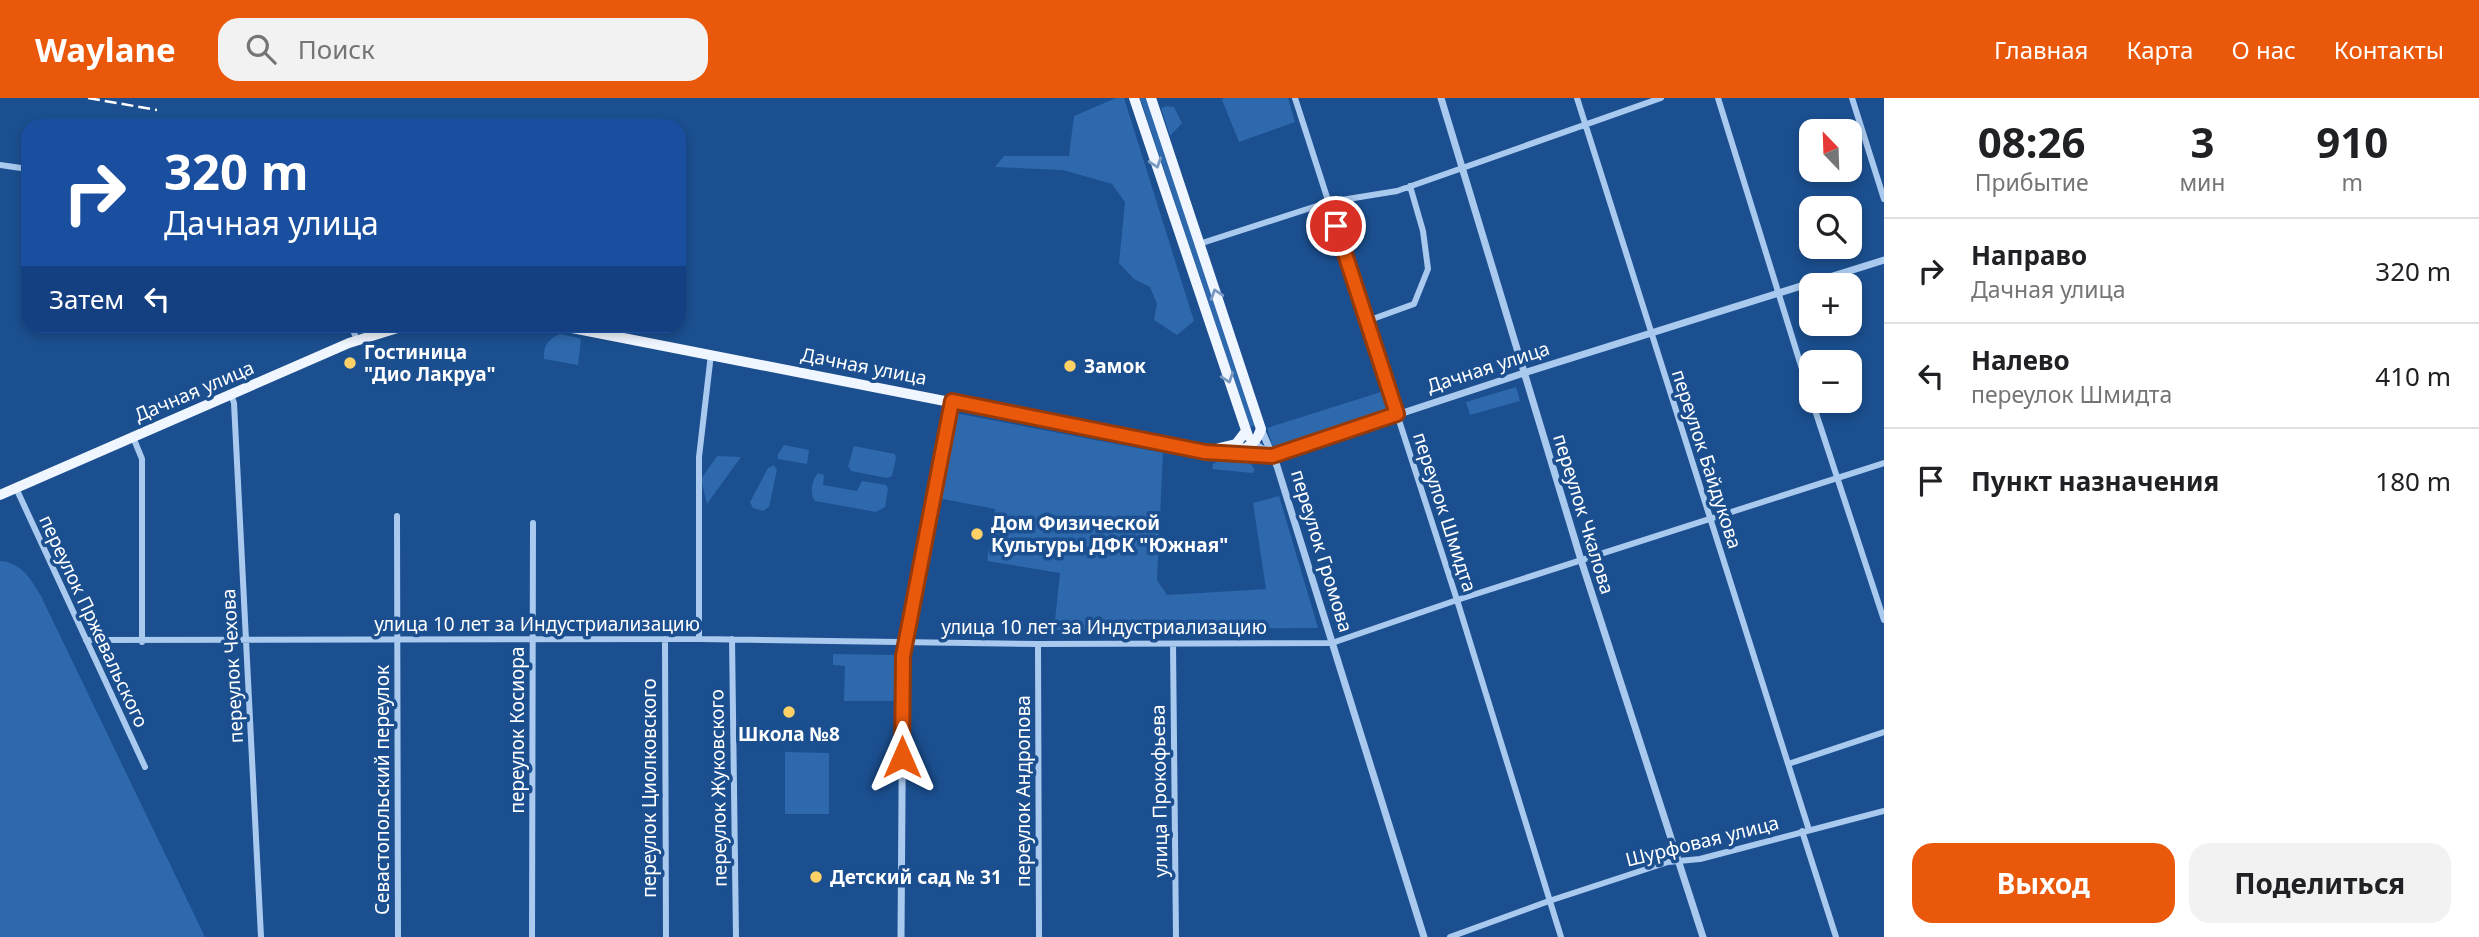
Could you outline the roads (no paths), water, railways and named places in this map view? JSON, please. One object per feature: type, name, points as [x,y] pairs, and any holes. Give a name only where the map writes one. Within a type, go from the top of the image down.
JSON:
[{"type":"main road","points":[[1134,98],[1246,431],[1254,443]]},
{"type":"main road","name":"переулок Громова","points":[[1151,98],[1261,429]]},
{"type":"main road","name":"Дачная улица","points":[[0,488],[230,392],[354,333]]},
{"type":"main road","name":"Дачная улица","points":[[623,333],[952,398],[1192,450],[1228,451]]},
{"type":"main road","points":[[1228,451],[1254,443],[1261,429]]},
{"type":"main road","points":[[1228,451],[1246,431]]},
{"type":"main road","name":"Дачная улица","points":[[0,495],[132,434]]},
{"type":"street","name":"переулок Шмидта","points":[[1295,98],[1457,600],[1560,937]]},
{"type":"street","name":"переулок Чкалова","points":[[1441,98],[1581,560],[1703,937]]},
{"type":"street","name":"переулок Байдукова","points":[[1577,98],[1788,764],[1836,937]]},
{"type":"street","points":[[1199,244],[1329,202],[1397,191],[1661,98]]},
{"type":"street","points":[[1718,98],[1799,358]]},
{"type":"street","points":[[1853,98],[1884,199]]},
{"type":"street","points":[[0,165],[21,168]]},
{"type":"street","points":[[1367,321],[1414,304],[1428,269],[1423,231],[1410,186]]},
{"type":"street","name":"Дачная улица","points":[[1228,451],[1272,456],[1524,373],[1884,260]]},
{"type":"street","points":[[699,639],[699,457],[711,351]]},
{"type":"street","name":"переулок Чехова","points":[[230,392],[234,403],[261,937]]},
{"type":"street","points":[[901,937],[903,656],[952,398]]},
{"type":"street","points":[[1816,413],[1884,620]]},
{"type":"street","name":"переулок Громова","points":[[1261,429],[1277,466],[1424,937]]},
{"type":"street","points":[[132,434],[142,459],[142,642]]},
{"type":"street","points":[[1254,443],[1272,456]]},
{"type":"street","name":"улица 10 лет за Индустриализацию","points":[[86,640],[732,639],[1038,644],[1332,643],[1457,600],[1884,463]]},
{"type":"street","name":"переулок Пржевальского","points":[[16,488],[145,767]]},
{"type":"street","name":"Севастопольский переулок","points":[[397,516],[398,937]]},
{"type":"street","name":"переулок Косиора","points":[[532,937],[533,523]]},
{"type":"street","name":"переулок Циолковского","points":[[665,639],[666,937]]},
{"type":"street","name":"переулок Жуковского","points":[[732,639],[736,937]]},
{"type":"street","name":"переулок Андропова","points":[[1038,644],[1039,937]]},
{"type":"street","name":"улица Прокофьева","points":[[1173,644],[1176,937]]},
{"type":"street","points":[[1788,764],[1884,732]]},
{"type":"street","name":"Шурфовая улица","points":[[1451,937],[1668,862],[1700,859],[1884,811]]},
{"type":"railway","points":[[88,98],[157,110]]},
{"type":"place","name":"Гостиница \"Дио Лакруа\"","points":[[350,363]]},
{"type":"place","name":"Замок","points":[[1070,366]]},
{"type":"place","name":"Дом Физической Культуры ДФК \"Южная\"","points":[[977,534]]},
{"type":"place","name":"Школа №8","points":[[789,712]]},
{"type":"place","name":"Детский сад № 31","points":[[816,877]]}]
